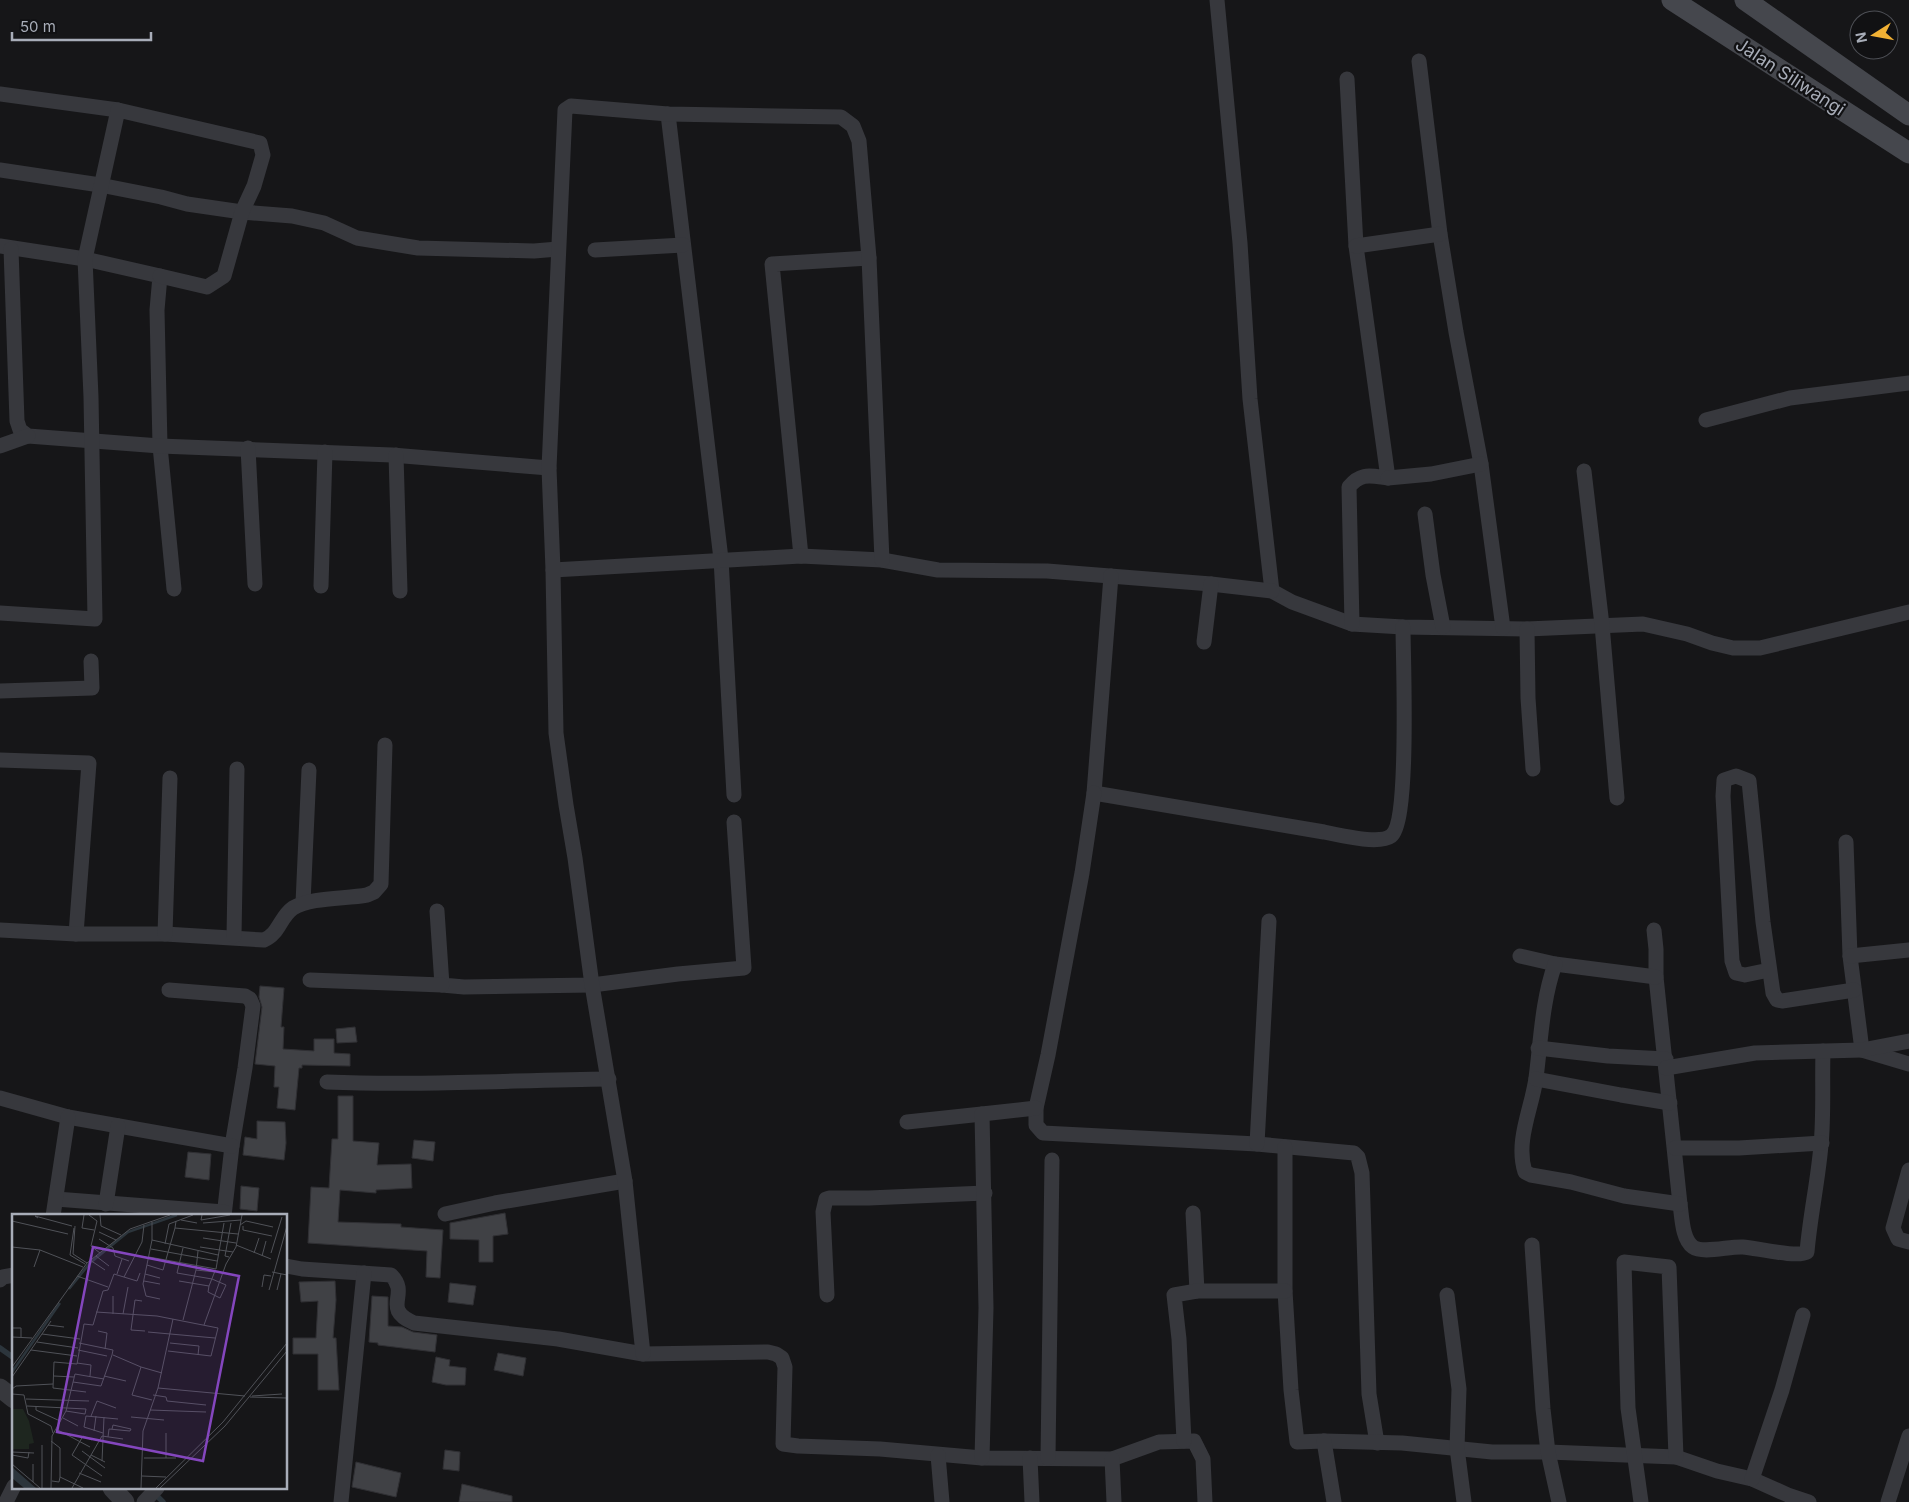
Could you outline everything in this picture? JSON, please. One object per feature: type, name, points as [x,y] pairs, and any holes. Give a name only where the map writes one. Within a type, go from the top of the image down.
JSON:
[{"type":"main road","name":"Jalan Siliwangi","points":[[1672,0],[1909,153]]},
{"type":"main road","name":"Jalan Siliwangi","points":[[1745,0],[1909,115]]},
{"type":"street","points":[[1217,0],[1240,243],[1250,399],[1272,591]]},
{"type":"street","points":[[1419,61],[1440,234],[1481,464],[1503,628]]},
{"type":"street","points":[[1347,79],[1356,246],[1388,478]]},
{"type":"street","points":[[0,94],[118,110],[260,143],[263,155],[254,186],[242,212],[224,276],[207,288],[84,258],[5,248],[17,421],[20,430],[28,436]]},
{"type":"street","points":[[643,1354],[624,1181],[609,1079],[592,985],[556,733],[549,468],[564,110],[571,106],[668,114],[841,117],[854,126],[859,141],[869,258],[882,560]]},
{"type":"street","points":[[0,614],[95,619],[92,442],[84,258],[118,110]]},
{"type":"street","points":[[668,114],[721,559],[734,795]]},
{"type":"street","points":[[0,170],[100,185],[187,204],[242,212],[292,216],[324,223],[357,238],[418,248],[558,249]]},
{"type":"street","points":[[1356,246],[1440,234]]},
{"type":"street","points":[[595,250],[683,245]]},
{"type":"street","points":[[802,556],[772,264],[869,258]]},
{"type":"street","points":[[160,276],[157,310],[160,446],[174,589]]},
{"type":"street","points":[[1706,420],[1790,398],[1909,383]]},
{"type":"street","points":[[0,446],[28,436],[160,446],[396,455],[549,468]]},
{"type":"street","points":[[248,448],[254,584]]},
{"type":"street","points":[[321,586],[325,452]]},
{"type":"street","points":[[396,455],[400,591]]},
{"type":"street","points":[[1352,624],[1349,487],[1355,480],[1366,476],[1388,478],[1431,474],[1481,464]]},
{"type":"street","points":[[1584,471],[1602,625],[1617,798]]},
{"type":"street","points":[[1425,514],[1433,575],[1443,627]]},
{"type":"street","points":[[553,570],[721,559],[802,556],[882,560],[938,570],[1048,571],[1211,584],[1272,591],[1292,602],[1352,624],[1403,627],[1527,629],[1643,624],[1687,634],[1733,648],[1760,648],[1909,612]]},
{"type":"street","points":[[1111,576],[1094,794],[1081,883],[1036,1108],[1036,1125],[1043,1133],[1257,1144],[1354,1153],[1361,1163],[1366,1247],[1369,1394],[1376,1443]]},
{"type":"street","points":[[1204,642],[1211,584]]},
{"type":"street","points":[[1094,794],[1352,838],[1373,840],[1390,838],[1399,824],[1404,776],[1403,627]]},
{"type":"street","points":[[1527,629],[1528,698],[1533,769]]},
{"type":"street","points":[[0,691],[92,688],[91,661]]},
{"type":"street","points":[[0,930],[76,934],[234,936],[264,940],[272,937],[291,909],[303,903],[367,895],[374,892],[381,884],[385,744]]},
{"type":"street","points":[[0,760],[89,763],[76,934]]},
{"type":"street","points":[[234,936],[238,769]]},
{"type":"street","points":[[303,903],[309,770]]},
{"type":"street","points":[[1769,970],[1741,975],[1736,973],[1732,961],[1723,796],[1724,780],[1736,776],[1749,781],[1773,993],[1777,1000],[1782,1001],[1854,990]]},
{"type":"street","points":[[165,934],[170,778]]},
{"type":"street","points":[[310,980],[464,987],[592,985],[744,968],[734,822]]},
{"type":"street","points":[[1846,842],[1850,956],[1862,1050]]},
{"type":"street","points":[[437,911],[442,985]]},
{"type":"street","points":[[1257,1144],[1269,921]]},
{"type":"street","points":[[1654,930],[1656,978],[1680,1204],[1687,1241],[1695,1249],[1740,1247],[1803,1255],[1807,1252],[1822,1143],[1823,1052]]},
{"type":"street","points":[[1850,956],[1909,950]]},
{"type":"street","points":[[1520,956],[1555,964],[1656,978]]},
{"type":"street","points":[[1555,964],[1548,984],[1538,1048],[1536,1079],[1521,1151],[1525,1172],[1531,1175],[1571,1182],[1624,1196],[1680,1204]]},
{"type":"street","points":[[56,1199],[224,1214],[253,1006],[250,999],[245,996],[169,990]]},
{"type":"street","points":[[1538,1048],[1666,1064],[1755,1053],[1862,1050],[1909,1040]]},
{"type":"street","points":[[1862,1050],[1909,1064]]},
{"type":"street","points":[[327,1082],[456,1083],[507,1080],[609,1079]]},
{"type":"street","points":[[1536,1079],[1621,1096],[1670,1103]]},
{"type":"street","points":[[0,1098],[68,1117],[232,1146]]},
{"type":"street","points":[[907,1122],[1036,1108]]},
{"type":"street","points":[[982,1114],[986,1308],[982,1458]]},
{"type":"street","points":[[53,1214],[68,1117]]},
{"type":"street","points":[[106,1204],[118,1126]]},
{"type":"street","points":[[1675,1148],[1739,1148],[1822,1143]]},
{"type":"street","points":[[1285,1147],[1285,1291],[1291,1390],[1297,1442],[1324,1440],[1492,1452],[1548,1452],[1676,1457],[1717,1471],[1752,1479],[1788,1499],[1809,1502]]},
{"type":"street","points":[[1048,1458],[1052,1160]]},
{"type":"street","points":[[1909,1170],[1893,1228],[1898,1239],[1909,1242]]},
{"type":"street","points":[[445,1214],[495,1203],[624,1181]]},
{"type":"street","points":[[827,1295],[823,1212],[826,1199],[985,1193]]},
{"type":"street","points":[[1193,1213],[1197,1291]]},
{"type":"street","points":[[1532,1245],[1542,1399],[1548,1452],[1559,1502]]},
{"type":"street","points":[[1641,1502],[1633,1456],[1627,1387],[1624,1262],[1668,1267],[1676,1457]]},
{"type":"street","points":[[288,1266],[391,1275],[398,1285],[397,1312],[401,1318],[414,1323],[558,1339],[643,1354],[768,1352],[776,1354],[782,1358],[785,1366],[783,1444],[880,1449],[982,1458],[1112,1459],[1159,1442],[1194,1441],[1203,1459],[1205,1502]]},
{"type":"street","points":[[340,1502],[364,1273]]},
{"type":"street","points":[[0,1280],[3,1277],[12,1275]]},
{"type":"street","points":[[1184,1441],[1174,1295],[1197,1291],[1285,1291]]},
{"type":"street","points":[[1447,1295],[1459,1389],[1456,1448],[1464,1502]]},
{"type":"street","points":[[1752,1479],[1782,1390],[1803,1315]]},
{"type":"street","points":[[0,1388],[12,1397]]},
{"type":"street","points":[[1888,1502],[1909,1436]]},
{"type":"street","points":[[1324,1440],[1334,1502]]},
{"type":"street","points":[[938,1455],[942,1502]]},
{"type":"street","points":[[1030,1458],[1032,1502]]},
{"type":"street","points":[[1112,1459],[1114,1502]]},
{"type":"street","points":[[6,1502],[12,1490]]},
{"type":"street","points":[[114,1490],[125,1502]]},
{"type":"street","points":[[144,1502],[155,1490]]},
{"type":"building","points":[[260,986],[284,988],[281,1027],[284,1027],[283,1049],[314,1051],[314,1039],[334,1039],[334,1053],[350,1054],[350,1066],[302,1065],[302,1068],[299,1068],[295,1110],[277,1108],[279,1087],[274,1087],[275,1066],[255,1064],[262,1007],[259,997]]},
{"type":"building","points":[[355,1027],[357,1042],[337,1043],[336,1029]]},
{"type":"building","points":[[338,1096],[353,1096],[353,1141],[379,1143],[377,1165],[411,1164],[412,1188],[376,1190],[376,1193],[340,1190],[338,1222],[401,1224],[401,1227],[443,1230],[440,1278],[426,1277],[427,1251],[308,1243],[311,1187],[329,1188],[332,1139],[338,1139]]},
{"type":"building","points":[[257,1121],[285,1122],[286,1143],[284,1160],[243,1155],[245,1137],[257,1139]]},
{"type":"building","points":[[414,1140],[435,1142],[433,1161],[412,1158]]},
{"type":"building","points":[[188,1152],[211,1154],[209,1180],[185,1177]]},
{"type":"building","points":[[241,1186],[259,1188],[257,1211],[240,1209]]},
{"type":"building","points":[[505,1213],[508,1234],[493,1236],[493,1262],[479,1262],[479,1240],[450,1239],[450,1223]]},
{"type":"building","points":[[335,1281],[336,1300],[333,1338],[336,1338],[339,1390],[318,1390],[318,1354],[293,1354],[293,1338],[316,1338],[318,1301],[301,1302],[299,1282]]},
{"type":"building","points":[[450,1283],[476,1286],[473,1305],[448,1302]]},
{"type":"building","points":[[372,1296],[388,1297],[388,1326],[402,1327],[413,1332],[437,1335],[435,1352],[378,1345],[378,1343],[369,1342]]},
{"type":"building","points":[[498,1353],[526,1358],[523,1376],[494,1370]]},
{"type":"building","points":[[436,1357],[450,1360],[449,1366],[466,1368],[465,1385],[446,1385],[432,1382]]},
{"type":"building","points":[[445,1450],[460,1452],[459,1471],[443,1469]]},
{"type":"building","points":[[356,1462],[401,1473],[396,1497],[352,1487]]},
{"type":"building","points":[[462,1484],[512,1496],[512,1502],[459,1502]]},
{"type":"waterway","points":[[0,1348],[12,1357]]},
{"type":"waterway","points":[[154,1493],[163,1502]]}]
